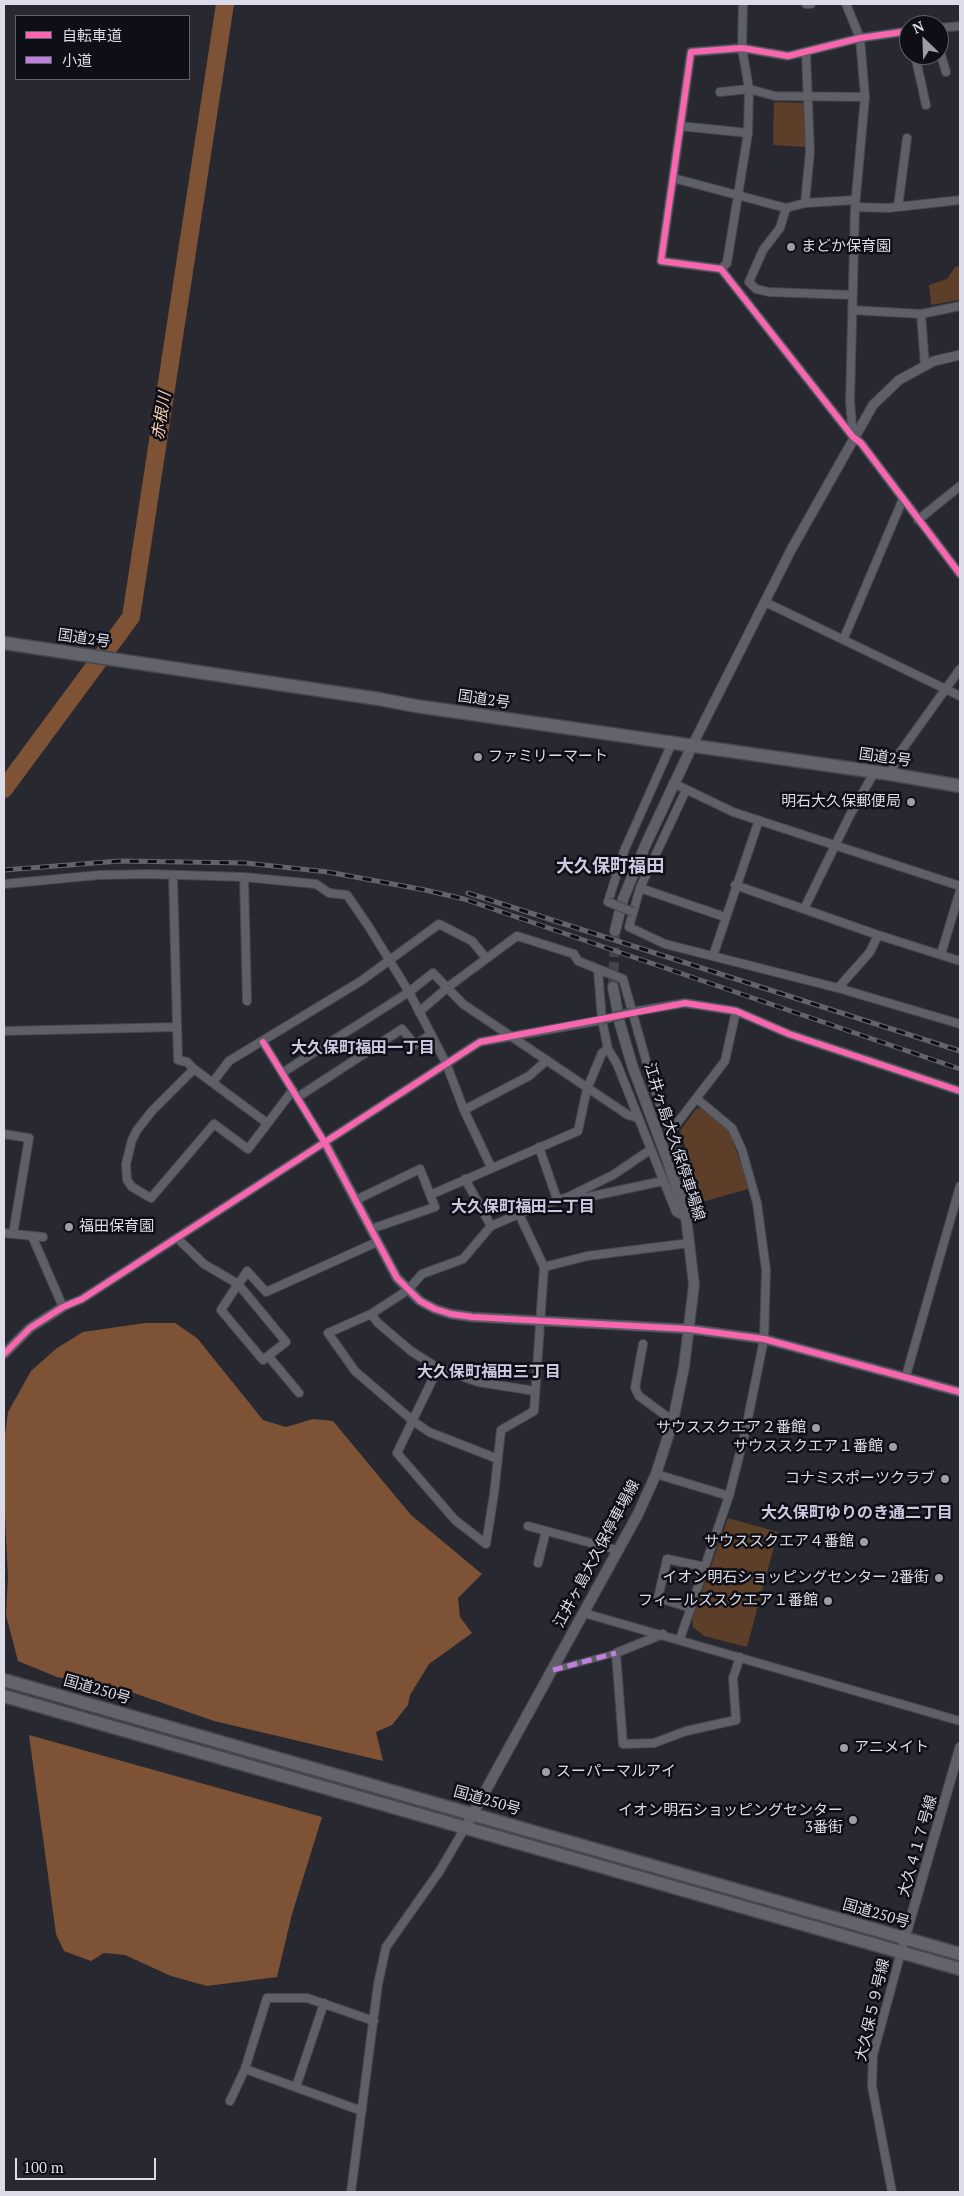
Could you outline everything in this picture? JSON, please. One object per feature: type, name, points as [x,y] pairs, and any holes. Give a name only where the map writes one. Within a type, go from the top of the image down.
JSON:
[{"type":"highway","name":"国道2号","points":[[4,643],[890,774],[960,786]]},
{"type":"highway","name":"国道250号","points":[[4,1680],[960,1954]]},
{"type":"highway","name":"国道250号","points":[[4,1696],[466,1826],[960,1969]]},
{"type":"main road","points":[[615,931],[623,899],[673,783],[692,746]]},
{"type":"main road","name":"江井ヶ島大久保停車場線","points":[[466,1826],[638,1514],[656,1474],[673,1421],[689,1329],[694,1285],[690,1243],[686,1217],[667,1158],[633,1068],[620,1024],[613,987]]},
{"type":"street","points":[[721,269],[727,263],[748,133],[749,89],[742,48],[743,4]]},
{"type":"street","points":[[806,4],[811,4]]},
{"type":"street","points":[[846,4],[860,38],[865,97],[855,204],[850,401],[853,437]]},
{"type":"street","points":[[899,32],[860,38],[788,56],[742,48],[691,52],[661,261],[721,269],[853,437],[861,443],[960,574]]},
{"type":"street","points":[[805,203],[810,152],[806,52]]},
{"type":"street","points":[[917,65],[926,105]]},
{"type":"street","points":[[944,65],[946,72]]},
{"type":"street","points":[[720,92],[749,89],[775,96],[808,98],[865,97]]},
{"type":"street","points":[[680,126],[748,133]]},
{"type":"street","points":[[898,207],[907,138]]},
{"type":"street","points":[[673,178],[786,208],[805,203],[898,207],[960,200]]},
{"type":"street","points":[[786,208],[780,228],[763,250],[749,282],[756,289],[769,292],[852,295]]},
{"type":"street","points":[[743,298],[756,289]]},
{"type":"street","points":[[852,310],[921,314],[960,306]]},
{"type":"street","points":[[921,314],[924,366]]},
{"type":"street","points":[[692,746],[765,602],[872,405],[899,380],[934,361],[960,355]]},
{"type":"street","points":[[918,520],[960,486]]},
{"type":"street","points":[[844,638],[903,499]]},
{"type":"street","points":[[765,602],[844,638],[960,696]]},
{"type":"street","points":[[890,774],[899,754],[960,669]]},
{"type":"street","points":[[633,912],[608,902],[624,851],[657,781],[672,743]]},
{"type":"street","points":[[804,909],[850,815],[874,773]]},
{"type":"street","points":[[673,783],[733,812],[960,886]]},
{"type":"street","points":[[686,790],[640,888],[629,927],[665,944],[838,988],[960,1024]]},
{"type":"street","points":[[713,956],[759,820]]},
{"type":"street","points":[[4,884],[99,875],[244,877],[316,884],[330,893],[347,895],[409,992],[446,1063],[464,1110],[491,1167]]},
{"type":"street","points":[[173,875],[178,1060],[187,1062],[267,1123]]},
{"type":"street","points":[[244,877],[247,1000]]},
{"type":"street","points":[[736,885],[878,935],[960,961]]},
{"type":"street","points":[[640,888],[725,917]]},
{"type":"street","points":[[941,954],[960,891]]},
{"type":"street","points":[[212,1082],[230,1061],[390,960],[439,924],[472,941],[486,958]]},
{"type":"street","points":[[838,988],[870,952],[878,935]]},
{"type":"street","points":[[419,1012],[448,986],[517,936],[574,954],[578,961],[623,979],[653,1086],[681,1160],[689,1208],[686,1217],[676,1212],[617,1064],[608,1049],[602,1020],[598,970]]},
{"type":"street","points":[[282,1072],[409,992],[433,973],[448,986],[463,1004],[587,1089],[628,1115],[638,1118]]},
{"type":"street","points":[[4,1354],[30,1328],[63,1307],[82,1299],[480,1042],[685,1003],[736,1010],[789,1034],[960,1091]]},
{"type":"street","points":[[671,1131],[697,1100],[725,1061],[736,1010]]},
{"type":"street","points":[[4,1032],[177,1027]]},
{"type":"street","points":[[298,1097],[402,1029],[415,1045],[431,1034]]},
{"type":"street","points":[[262,1042],[325,1143],[398,1278],[420,1301],[451,1314],[689,1329],[764,1339],[960,1392]]},
{"type":"street","points":[[430,1195],[578,1131],[587,1089],[602,1052],[608,1049]]},
{"type":"street","points":[[464,1110],[529,1076],[547,1060]]},
{"type":"street","points":[[194,1069],[152,1111],[137,1130],[132,1140],[126,1164],[127,1180],[132,1187],[151,1198],[214,1124],[248,1149],[293,1090]]},
{"type":"street","points":[[680,1639],[729,1496],[745,1433],[764,1339],[766,1270],[757,1203],[750,1176],[732,1128],[697,1100]]},
{"type":"street","points":[[4,1134],[29,1138],[13,1234]]},
{"type":"street","points":[[539,1147],[557,1199]]},
{"type":"street","points":[[498,1459],[429,1432],[413,1421],[355,1371],[328,1333],[371,1314],[408,1290],[422,1274],[463,1259],[491,1226],[557,1199],[568,1197],[612,1175],[650,1150]]},
{"type":"street","points":[[356,1200],[420,1169],[435,1207],[371,1229]]},
{"type":"street","points":[[465,1179],[491,1226]]},
{"type":"street","points":[[568,1197],[574,1200],[663,1181]]},
{"type":"street","points":[[906,1376],[960,1186]]},
{"type":"street","points":[[438,1368],[397,1453],[455,1520],[486,1544],[501,1430],[534,1411],[544,1267],[519,1214]]},
{"type":"street","points":[[4,1233],[43,1237]]},
{"type":"street","points":[[32,1236],[63,1307]]},
{"type":"street","points":[[177,1238],[204,1264],[238,1284],[286,1342],[263,1360],[221,1310],[238,1284],[247,1271],[266,1292],[378,1242]]},
{"type":"street","points":[[544,1267],[588,1256],[690,1243]]},
{"type":"street","points":[[371,1314],[378,1323],[411,1351],[438,1368],[478,1382],[534,1391]]},
{"type":"street","points":[[643,1344],[635,1388],[639,1396],[673,1421]]},
{"type":"street","points":[[269,1357],[298,1393]]},
{"type":"street","points":[[656,1474],[729,1496]]},
{"type":"street","points":[[528,1526],[617,1550]]},
{"type":"street","points":[[538,1563],[546,1531]]},
{"type":"street","points":[[691,1608],[658,1598],[667,1559],[705,1567]]},
{"type":"street","points":[[584,1613],[740,1656],[960,1721]]},
{"type":"street","points":[[552,1670],[616,1653],[663,1634]]},
{"type":"street","points":[[616,1653],[623,1744],[654,1743],[686,1731],[736,1720],[733,1678],[740,1656]]},
{"type":"street","name":"大久４１７号線","points":[[901,1952],[960,1748]]},
{"type":"street","points":[[350,2192],[362,2111],[361,2106],[386,1947],[439,1872],[466,1826]]},
{"type":"street","name":"大久保５９号線","points":[[892,2192],[872,2086],[873,2055],[901,1952]]},
{"type":"street","points":[[230,2102],[245,2069],[267,1998],[307,1998],[374,2021]]},
{"type":"street","points":[[296,2087],[324,2004]]},
{"type":"street","points":[[245,2069],[362,2111]]},
{"type":"shaded area","points":[[774,102],[802,103],[806,106],[805,147],[773,145]]},
{"type":"shaded area","points":[[960,266],[960,300],[931,305],[929,285],[947,279],[955,267]]},
{"type":"shaded area","points":[[702,1108],[728,1128],[749,1186],[748,1189],[702,1202],[697,1200],[687,1151],[680,1131],[696,1109]]},
{"type":"shaded area","points":[[145,1323],[175,1323],[197,1338],[263,1420],[286,1427],[313,1419],[333,1421],[411,1515],[482,1574],[458,1598],[460,1617],[472,1633],[429,1664],[410,1695],[408,1705],[392,1725],[376,1732],[383,1761],[214,1721],[131,1692],[57,1677],[18,1661],[6,1615],[8,1577],[4,1496],[4,1443],[8,1412],[31,1371],[57,1348],[83,1332]]},
{"type":"shaded area","points":[[728,1518],[778,1532],[747,1647],[704,1636],[693,1627],[692,1619]]},
{"type":"shaded area","points":[[29,1735],[322,1817],[292,1914],[277,1977],[207,1986],[171,1976],[125,1955],[104,1953],[91,1961],[64,1951],[56,1934]]},
{"type":"waterway","name":"赤根川","points":[[4,789],[131,617],[225,4]]},
{"type":"tunnel","points":[[613,987],[615,931]]},
{"type":"railway","points":[[4,870],[120,861],[246,863],[328,872],[425,890],[464,899],[960,1069]]},
{"type":"railway","points":[[468,893],[960,1051]]},
{"type":"marked path","points":[[553,1670],[616,1653]]},
{"type":"cycle path","points":[[899,32],[860,38],[788,56],[742,48],[691,52],[661,261],[721,269],[853,437],[861,443],[960,574]]},
{"type":"cycle path","points":[[4,1354],[30,1328],[63,1307],[82,1299],[480,1042],[685,1003],[736,1011],[789,1034],[960,1091]]},
{"type":"cycle path","points":[[263,1042],[325,1143],[397,1278],[420,1301],[435,1309],[451,1314],[472,1317],[689,1329],[764,1339],[960,1392]]},
{"type":"place","name":"まどか保育園","points":[[791,247]]},
{"type":"place","name":"ファミリーマート","points":[[478,757]]},
{"type":"place","name":"明石大久保郵便局","points":[[911,802]]},
{"type":"place","name":"福田保育園","points":[[69,1227]]},
{"type":"place","name":"サウススクエア２番館","points":[[816,1428]]},
{"type":"place","name":"サウススクエア１番館","points":[[893,1447]]},
{"type":"place","name":"コナミスポーツクラブ","points":[[945,1479]]},
{"type":"place","name":"サウススクエア４番館","points":[[864,1542]]},
{"type":"place","name":"イオン明石ショッピングセンター 2番街","points":[[939,1578]]},
{"type":"place","name":"フィールズスクエア１番館","points":[[828,1601]]},
{"type":"place","name":"アニメイト","points":[[844,1748]]},
{"type":"place","name":"スーパーマルアイ","points":[[546,1772]]},
{"type":"place","name":"イオン明石ショッピングセンター 3番街","points":[[853,1820]]},
{"type":"district","name":"大久保町福田","points":[[610,867]]},
{"type":"district","name":"大久保町福田一丁目","points":[[363,1048]]},
{"type":"district","name":"大久保町福田二丁目","points":[[523,1207]]},
{"type":"district","name":"大久保町福田三丁目","points":[[489,1372]]},
{"type":"district","name":"大久保町ゆりのき通二丁目","points":[[857,1513]]}]
